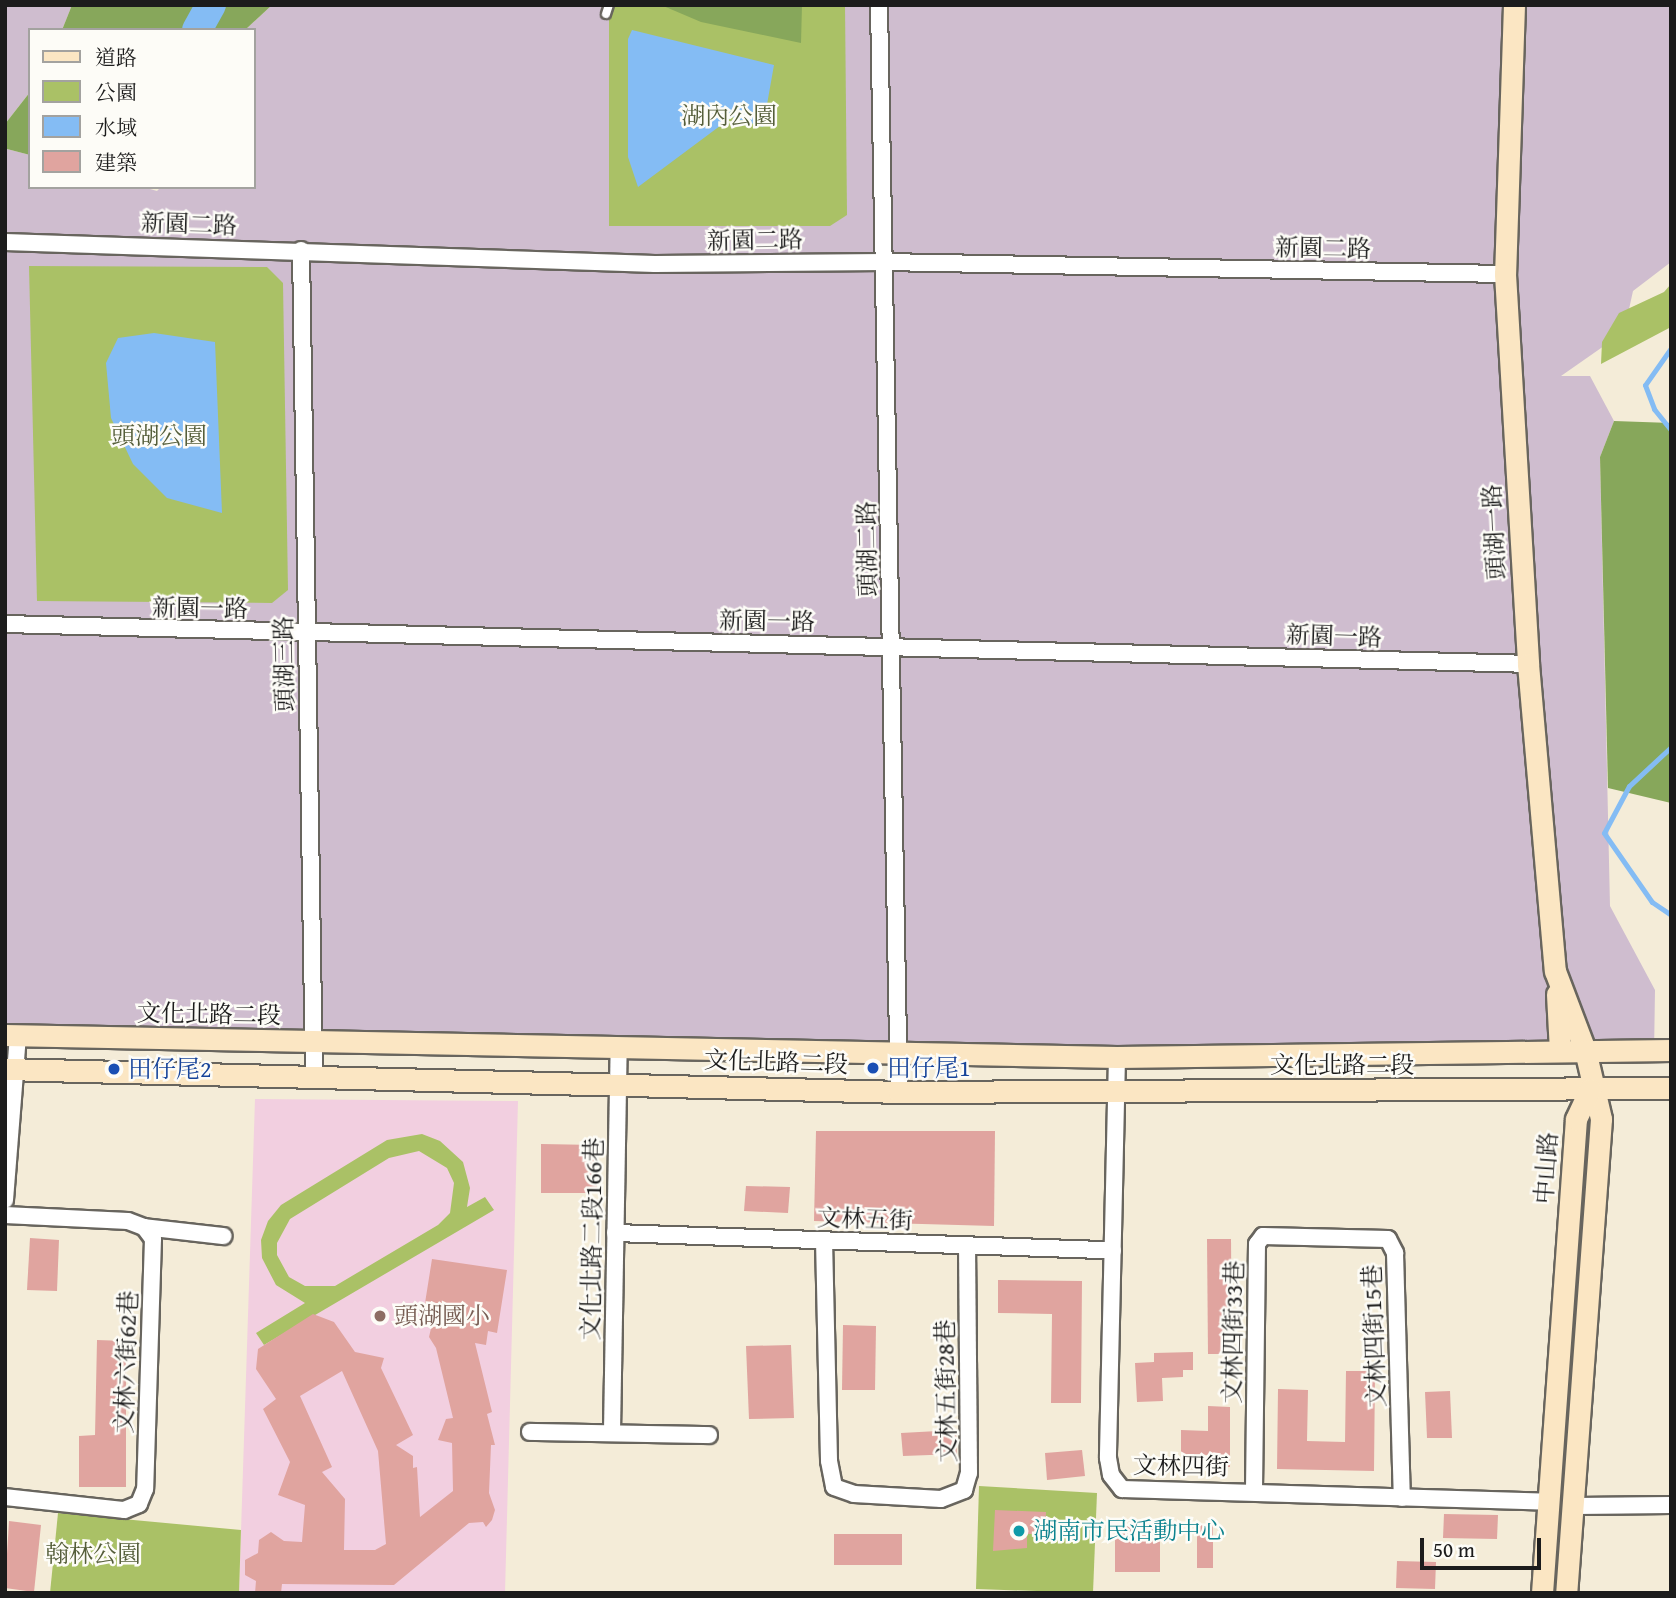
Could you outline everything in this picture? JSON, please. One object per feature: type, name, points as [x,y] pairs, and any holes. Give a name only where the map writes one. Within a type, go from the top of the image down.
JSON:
[{"type":"street","name":"頭湖二路","points":[[879,5],[899,1092]]},
{"type":"street","name":"頭湖一路","points":[[1514,5],[1505,274],[1528,664],[1555,971],[1585,1050],[1590,1088]]},
{"type":"street","name":"新園二路","points":[[5,242],[655,264],[884,262],[1505,274]]},
{"type":"street","name":"頭湖三路","points":[[301,250],[314,1077]]},
{"type":"street","name":"新園一路","points":[[5,624],[1528,664]]},
{"type":"street","points":[[1555,971],[1560,1051]]},
{"type":"street","name":"文化北路二段","points":[[11,1036],[1117,1057],[1671,1049]]},
{"type":"street","points":[[5,1200],[11,1036]]},
{"type":"street","name":"文化北路二段166巷","points":[[612,1431],[619,1048]]},
{"type":"street","name":"文林四街","points":[[1117,1057],[1112,1250],[1111,1475],[1122,1489],[1254,1490],[1549,1502]]},
{"type":"street","name":"文化北路二段","points":[[10,1070],[899,1092],[1117,1093],[1671,1088]]},
{"type":"street","points":[[1566,1593],[1575,1506],[1601,1119],[1590,1088]]},
{"type":"street","name":"中山路","points":[[1542,1593],[1576,1119],[1590,1088]]},
{"type":"street","points":[[5,1215],[128,1221],[144,1227],[223,1236]]},
{"type":"street","name":"文林六街62巷","points":[[5,1497],[124,1510],[139,1504],[145,1489],[153,1239],[144,1227]]},
{"type":"street","name":"文林五街","points":[[615,1233],[1112,1250]]},
{"type":"street","name":"文林四街33巷","points":[[1254,1490],[1257,1244],[1263,1236],[1323,1237]]},
{"type":"street","name":"文林四街15巷","points":[[1323,1237],[1388,1239],[1395,1253],[1402,1498]]},
{"type":"street","name":"文林五街28巷","points":[[824,1240],[829,1461],[834,1487],[854,1494],[941,1500],[964,1490],[970,1474],[967,1245]]},
{"type":"street","points":[[530,1432],[612,1431],[709,1435]]},
{"type":"street","points":[[1575,1506],[1671,1505]]},
{"type":"shaded area","points":[[5,5],[72,5],[63,28],[28,28],[28,95],[5,124]]},
{"type":"shaded area","points":[[272,5],[1671,5],[1671,262],[1633,291],[1624,332],[1561,376],[1590,376],[1614,421],[1600,457],[1610,906],[1655,990],[1654,1054],[5,1027],[5,134],[7,149],[28,154],[28,189],[256,189],[256,28],[247,28]]},
{"type":"shaded area","name":"頭湖國小","points":[[255,1099],[518,1101],[505,1593],[239,1593]]},
{"type":"green space","points":[[72,5],[272,5],[247,28],[63,28]]},
{"type":"green space","name":"湖內公園","points":[[613,5],[845,5],[847,215],[830,226],[609,226],[609,15]]},
{"type":"green space","points":[[661,5],[802,5],[801,43],[701,22]]},
{"type":"green space","points":[[28,95],[28,154],[7,149],[5,124]]},
{"type":"green space","name":"頭湖公園","points":[[29,266],[267,267],[283,283],[288,590],[272,603],[37,601]]},
{"type":"green space","points":[[1671,284],[1671,327],[1601,364],[1602,342],[1619,313],[1664,292]]},
{"type":"green space","points":[[1614,421],[1671,423],[1671,803],[1608,788],[1600,457]]},
{"type":"green space","points":[[422,1134],[440,1141],[463,1162],[470,1188],[467,1207],[485,1197],[494,1210],[264,1345],[256,1333],[305,1303],[276,1285],[262,1258],[261,1240],[268,1221],[281,1205],[387,1140]],"holes":[[[419,1151],[447,1168],[454,1183],[450,1213],[438,1225],[335,1286],[305,1286],[289,1277],[277,1255],[277,1243],[290,1219],[389,1158]]]},
{"type":"green space","points":[[979,1486],[1097,1493],[1093,1593],[976,1589]]},
{"type":"green space","name":"翰林公園","points":[[58,1513],[241,1530],[239,1593],[50,1593]]},
{"type":"water","points":[[632,30],[774,65],[763,127],[732,117],[638,187],[628,157],[628,39]]},
{"type":"water","points":[[154,333],[215,342],[222,513],[167,498],[133,464],[111,418],[106,363],[118,338]]},
{"type":"building","points":[[816,1131],[995,1131],[994,1226],[814,1221]]},
{"type":"building","points":[[541,1144],[596,1145],[597,1193],[541,1193]]},
{"type":"building","points":[[746,1186],[790,1187],[788,1213],[744,1211]]},
{"type":"building","points":[[30,1238],[59,1240],[57,1291],[27,1290]]},
{"type":"building","points":[[1207,1239],[1231,1239],[1232,1354],[1208,1354]]},
{"type":"building","points":[[432,1259],[507,1270],[497,1333],[488,1331],[486,1345],[475,1343],[492,1412],[487,1414],[495,1445],[491,1445],[489,1493],[495,1510],[492,1520],[486,1527],[483,1522],[469,1523],[394,1585],[282,1584],[281,1593],[255,1593],[256,1581],[245,1575],[245,1560],[258,1553],[259,1540],[271,1532],[284,1541],[302,1542],[305,1505],[278,1495],[290,1462],[263,1409],[276,1399],[256,1369],[258,1349],[313,1314],[334,1322],[355,1352],[384,1358],[381,1368],[413,1435],[396,1445],[413,1456],[413,1468],[417,1467],[420,1517],[453,1491],[452,1443],[438,1440],[446,1419],[453,1418],[436,1348],[429,1337],[432,1324],[422,1322]],"holes":[[[342,1371],[378,1451],[386,1544],[375,1550],[344,1550],[345,1499],[322,1472],[332,1467],[300,1396]]]},
{"type":"building","points":[[998,1280],[1082,1281],[1081,1403],[1051,1403],[1052,1314],[998,1313]]},
{"type":"building","points":[[843,1325],[876,1326],[875,1390],[842,1390]]},
{"type":"building","points":[[97,1340],[126,1341],[126,1487],[79,1487],[79,1436],[95,1435]]},
{"type":"building","points":[[791,1345],[794,1418],[749,1419],[746,1346]]},
{"type":"building","points":[[1193,1352],[1193,1370],[1183,1370],[1183,1377],[1162,1378],[1163,1401],[1137,1402],[1135,1363],[1154,1362],[1154,1353]]},
{"type":"building","points":[[1346,1371],[1375,1371],[1374,1471],[1277,1469],[1278,1389],[1308,1390],[1307,1441],[1345,1442]]},
{"type":"building","points":[[1450,1391],[1452,1438],[1427,1438],[1425,1392]]},
{"type":"building","points":[[1208,1406],[1230,1407],[1230,1467],[1208,1467],[1208,1455],[1181,1454],[1181,1430],[1208,1431]]},
{"type":"building","points":[[956,1430],[957,1454],[903,1456],[901,1433]]},
{"type":"building","points":[[1082,1450],[1085,1476],[1047,1480],[1045,1453]]},
{"type":"building","name":"湖南市民活動中心","points":[[995,1510],[1046,1512],[1045,1534],[1027,1534],[1027,1548],[993,1551]]},
{"type":"building","points":[[1444,1514],[1498,1515],[1497,1539],[1443,1538]]},
{"type":"building","points":[[9,1521],[41,1525],[34,1592],[5,1588]]},
{"type":"building","points":[[1115,1525],[1160,1525],[1160,1572],[1115,1572]]},
{"type":"building","points":[[1197,1525],[1213,1525],[1213,1568],[1197,1568]]},
{"type":"building","points":[[834,1534],[902,1534],[902,1565],[834,1565]]},
{"type":"building","points":[[1397,1561],[1436,1562],[1435,1589],[1396,1588]]},
{"type":"waterway","points":[[198,28],[211,5]]},
{"type":"waterway","points":[[1671,348],[1645,385],[1654,409],[1671,430]]},
{"type":"waterway","points":[[1671,747],[1629,786],[1604,833],[1652,902],[1671,915]]},
{"type":"place","name":"田仔尾1","points":[[873,1068]]},
{"type":"place","name":"田仔尾2","points":[[114,1069]]},
{"type":"place","name":"頭湖國小","points":[[380,1316]]},
{"type":"place","name":"湖南市民活動中心","points":[[1019,1531]]}]
